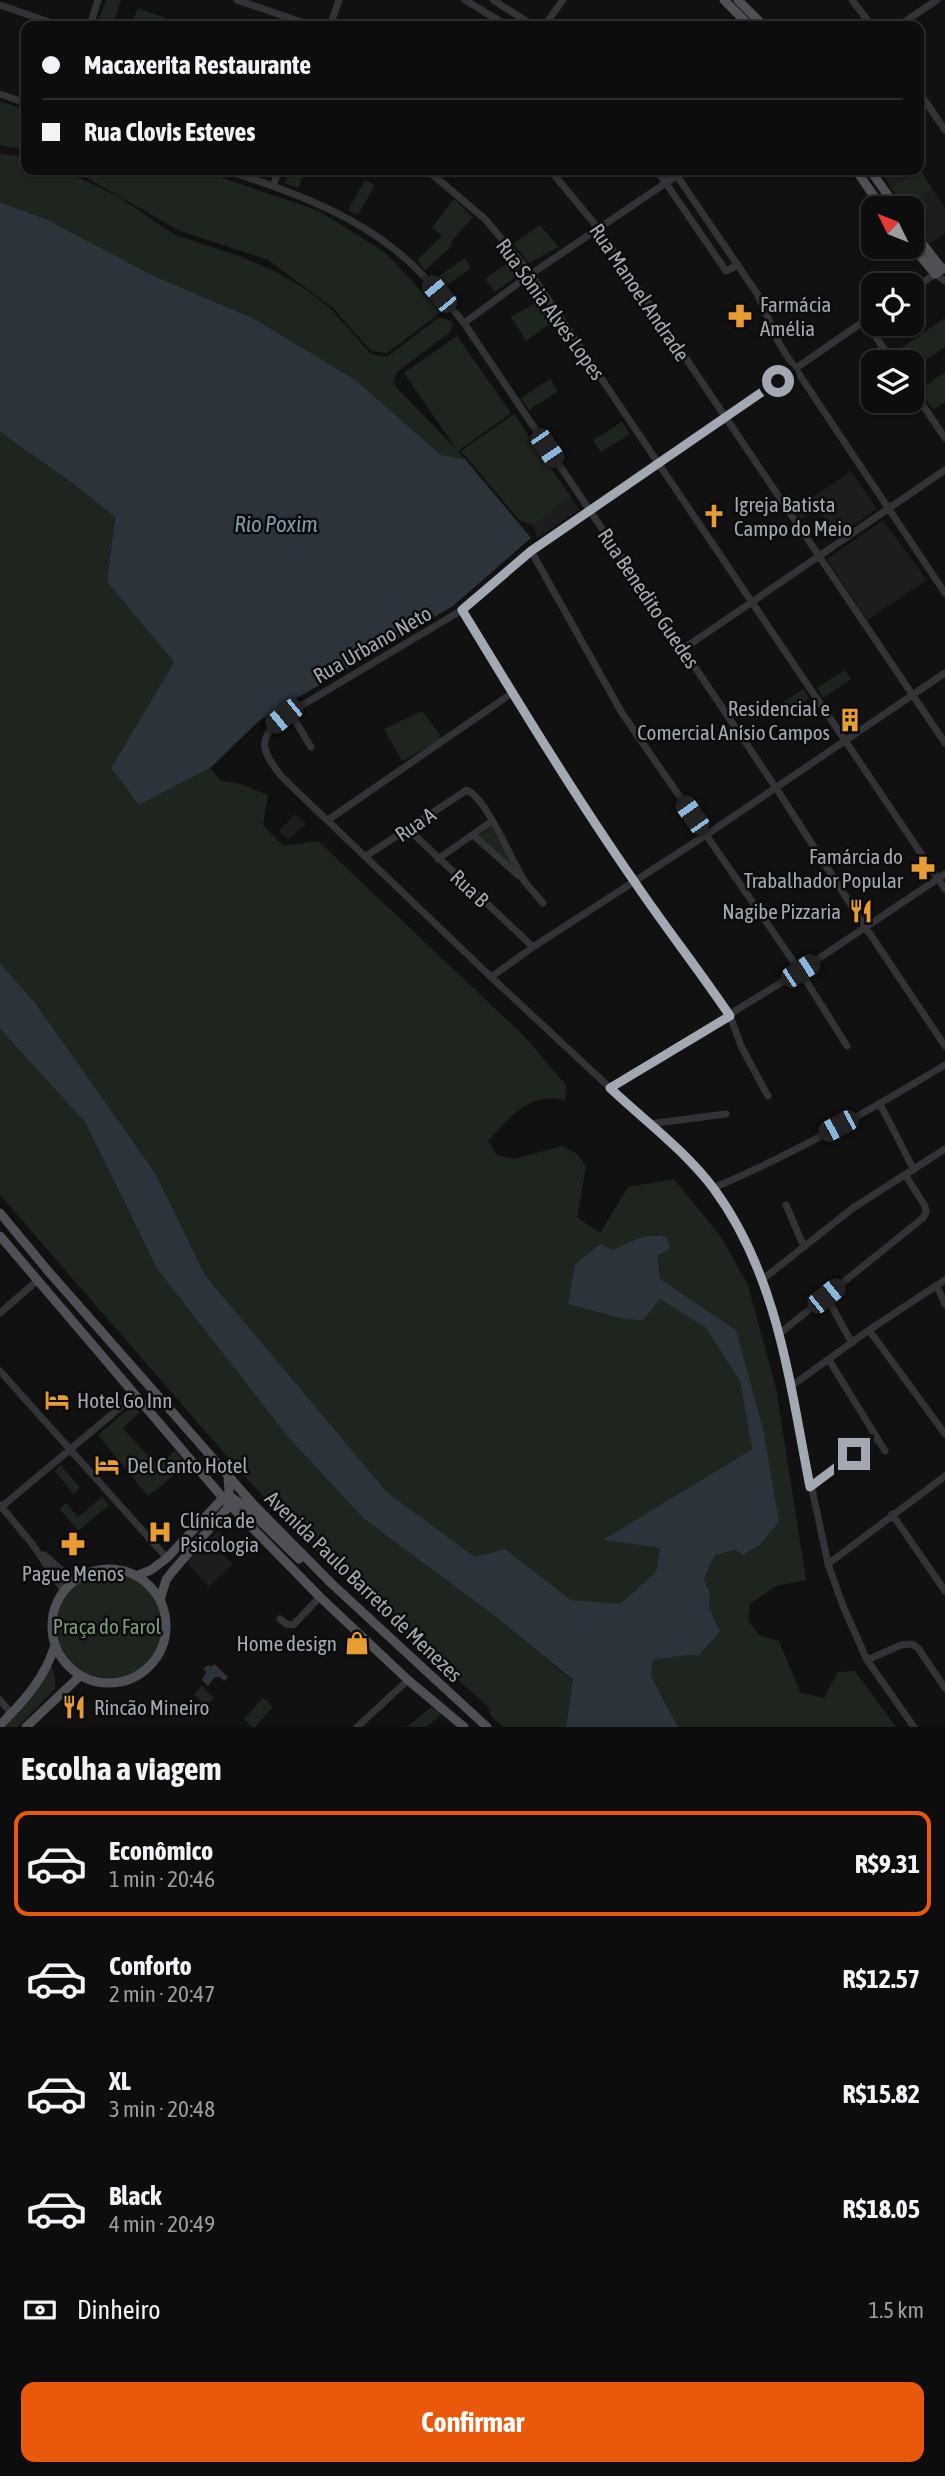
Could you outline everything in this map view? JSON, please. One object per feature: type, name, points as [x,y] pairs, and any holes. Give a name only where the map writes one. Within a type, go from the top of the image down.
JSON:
[{"type":"main road","points":[[724,0],[745,21]]},
{"type":"main road","points":[[738,0],[759,21]]},
{"type":"main road","points":[[859,175],[874,196]]},
{"type":"main road","points":[[874,175],[888,196]]},
{"type":"main road","points":[[924,248],[942,274]]},
{"type":"main road","points":[[924,257],[942,274]]},
{"type":"main road","name":"Avenida Paulo Barreto de Menezes","points":[[0,1213],[228,1476],[332,1584],[477,1723],[487,1727]]},
{"type":"main road","name":"Avenida Paulo Barreto de Menezes","points":[[0,1236],[228,1500],[320,1597],[460,1725]]},
{"type":"main road","points":[[160,1600],[163,1587],[172,1572],[228,1500],[228,1476]]},
{"type":"main road","points":[[136,1576],[151,1570],[167,1558],[228,1500]]},
{"type":"main road","points":[[228,1500],[246,1507],[311,1570],[332,1584]]},
{"type":"main road","points":[[102,1569],[125,1571],[150,1586],[160,1600],[166,1630],[159,1652],[145,1670],[132,1678],[102,1683],[80,1676],[61,1658],[55,1645],[52,1617],[64,1591],[80,1577],[102,1569]]},
{"type":"main road","points":[[0,1725],[31,1692],[44,1673],[55,1645]]},
{"type":"main road","points":[[26,1727],[80,1676]]},
{"type":"street","points":[[92,21],[99,0]]},
{"type":"street","points":[[237,0],[298,21]]},
{"type":"street","points":[[332,21],[339,0]]},
{"type":"street","points":[[465,0],[500,21]]},
{"type":"street","points":[[493,0],[526,21]]},
{"type":"street","points":[[548,21],[563,0]]},
{"type":"street","points":[[852,0],[868,21]]},
{"type":"street","points":[[906,21],[937,0]]},
{"type":"street","points":[[0,5],[46,21]]},
{"type":"street","points":[[0,94],[21,101]]},
{"type":"street","points":[[924,99],[945,130]]},
{"type":"street","name":"Rua Benedito Guedes","points":[[241,175],[332,210],[391,247],[427,280],[464,323],[776,788],[945,1046]]},
{"type":"street","points":[[273,186],[277,175]]},
{"type":"street","name":"Rua Sônia Alves Lopes","points":[[432,175],[485,219],[531,274],[751,602],[942,876],[945,889]]},
{"type":"street","name":"Rua Manoel Andrade","points":[[554,175],[598,228],[945,743]]},
{"type":"street","points":[[661,175],[726,271],[738,265]]},
{"type":"street","points":[[464,323],[672,175]]},
{"type":"street","points":[[677,175],[758,295],[779,343],[945,593]]},
{"type":"street","points":[[924,284],[942,274]]},
{"type":"street","name":"Rua Urbano Neto","points":[[328,820],[283,778],[271,762],[264,748],[265,735],[270,727],[290,712],[462,610],[531,551],[861,324]]},
{"type":"street","points":[[924,407],[945,438]]},
{"type":"street","points":[[683,649],[945,470]]},
{"type":"street","points":[[531,551],[622,713],[800,971],[847,1046]]},
{"type":"street","points":[[462,610],[512,693],[634,882],[730,1016],[741,1048],[768,1096]]},
{"type":"street","points":[[491,977],[945,673]]},
{"type":"street","points":[[512,693],[328,820],[713,1188],[742,1234],[763,1279],[779,1334],[828,1564],[843,1606],[867,1660],[914,1727]]},
{"type":"street","points":[[290,712],[311,747]]},
{"type":"street","name":"Rua A","points":[[366,856],[463,792],[471,792],[492,821]]},
{"type":"street","points":[[438,859],[492,821],[524,881]]},
{"type":"street","name":"Rua B","points":[[408,829],[533,947]]},
{"type":"street","points":[[473,835],[524,881],[543,903]]},
{"type":"street","points":[[610,1088],[730,1016],[942,876]]},
{"type":"street","points":[[713,1188],[762,1166],[880,1104],[945,1065]]},
{"type":"street","points":[[880,1104],[914,1170]]},
{"type":"street","points":[[649,1124],[726,1114]]},
{"type":"street","points":[[763,1279],[853,1208],[945,1149]]},
{"type":"street","points":[[779,1334],[918,1223],[926,1212],[925,1206],[906,1176]]},
{"type":"street","points":[[786,1205],[804,1247]]},
{"type":"street","points":[[0,1312],[38,1280]]},
{"type":"street","points":[[790,1387],[945,1280]]},
{"type":"street","points":[[937,1286],[945,1304]]},
{"type":"street","points":[[826,1296],[852,1343]]},
{"type":"street","points":[[869,1331],[945,1434]]},
{"type":"street","points":[[829,1360],[885,1451]]},
{"type":"street","points":[[0,1371],[167,1558]]},
{"type":"street","points":[[64,1591],[33,1545],[0,1507],[135,1395]]},
{"type":"street","points":[[810,1487],[876,1438]]},
{"type":"street","points":[[828,1564],[945,1476]]},
{"type":"street","points":[[892,1514],[945,1591]]},
{"type":"street","points":[[33,1545],[64,1572],[80,1577]]},
{"type":"street","points":[[283,1621],[293,1625],[320,1597]]},
{"type":"street","points":[[867,1660],[901,1645],[912,1644],[945,1688]]},
{"type":"street","points":[[357,1727],[408,1679]]},
{"type":"street","points":[[0,1700],[11,1713]]},
{"type":"shaded area","points":[[883,175],[911,175],[891,188]]},
{"type":"shaded area","points":[[932,189],[945,208],[945,234],[929,244],[924,236],[922,196]]},
{"type":"shaded area","points":[[851,471],[877,509],[837,536],[818,509],[801,520],[795,510]]},
{"type":"shaded area","points":[[571,497],[579,510],[537,538],[533,525]]},
{"type":"shaded area","points":[[883,520],[927,580],[867,620],[827,559]]},
{"type":"shaded area","points":[[295,814],[306,824],[288,840],[279,831]]},
{"type":"shaded area","points":[[219,1530],[230,1541],[220,1552],[233,1564],[208,1587],[187,1562]]},
{"type":"green space","points":[[106,0],[121,0],[114,21],[98,21]]},
{"type":"green space","points":[[138,8],[174,21],[133,21]]},
{"type":"green space","points":[[0,101],[21,108],[21,149],[0,145]]},
{"type":"green space","points":[[0,154],[21,156],[21,175],[73,175],[119,197],[175,235],[242,257],[304,288],[331,309],[371,354],[387,357],[438,318],[445,318],[453,323],[450,332],[397,372],[393,381],[396,387],[457,450],[404,373],[457,336],[511,413],[458,451],[465,459],[441,455],[357,381],[255,319],[154,276],[46,219],[0,202]]},
{"type":"green space","points":[[82,175],[215,175],[319,211],[386,253],[441,312],[387,353],[371,351],[333,308],[268,260],[180,231]]},
{"type":"green space","points":[[288,175],[303,175],[298,188],[285,183]]},
{"type":"green space","points":[[911,175],[924,175],[932,189],[922,196],[897,196],[891,188]]},
{"type":"green space","points":[[365,180],[375,185],[358,215],[348,210]]},
{"type":"green space","points":[[454,199],[473,217],[451,242],[453,245],[425,270],[417,260],[442,236],[432,227]]},
{"type":"green space","points":[[540,225],[559,247],[529,263],[513,244]]},
{"type":"green space","points":[[465,258],[471,268],[444,287],[437,277]]},
{"type":"green space","points":[[513,259],[523,272],[495,292],[485,279]]},
{"type":"green space","points":[[537,302],[551,323],[526,341],[511,317]]},
{"type":"green space","points":[[945,318],[945,347],[924,362],[924,350],[898,350],[919,336],[924,336],[924,332]]},
{"type":"green space","points":[[945,372],[945,402],[933,410],[924,396],[924,387]]},
{"type":"green space","points":[[550,379],[558,391],[529,410],[521,398]]},
{"type":"green space","points":[[514,414],[571,497],[533,525],[519,520],[461,451]]},
{"type":"green space","points":[[622,422],[630,434],[601,452],[593,440]]},
{"type":"green space","points":[[0,432],[115,517],[107,582],[174,662],[111,768],[139,805],[210,768],[221,781],[238,783],[268,795],[263,825],[283,846],[318,841],[524,1036],[566,1085],[565,1100],[552,1098],[530,1103],[504,1123],[488,1141],[497,1155],[514,1159],[562,1146],[577,1154],[586,1167],[577,1217],[600,1233],[628,1187],[674,1179],[721,1237],[748,1285],[776,1388],[806,1580],[776,1586],[750,1604],[748,1620],[759,1635],[779,1641],[800,1692],[824,1698],[838,1672],[855,1671],[896,1727],[678,1727],[651,1676],[653,1660],[698,1656],[710,1593],[704,1579],[715,1555],[735,1550],[743,1555],[760,1545],[779,1522],[736,1330],[660,1279],[658,1234],[629,1242],[606,1258],[568,1304],[623,1319],[660,1298],[705,1327],[740,1381],[752,1449],[604,1540],[660,1548],[657,1572],[620,1605],[571,1600],[505,1549],[475,1557],[387,1492],[205,1275],[156,1174],[36,1004],[0,963]]},
{"type":"green space","points":[[845,670],[851,679],[823,698],[817,688]]},
{"type":"green space","points":[[803,689],[809,698],[782,717],[775,708]]},
{"type":"green space","points":[[422,711],[443,739],[402,761],[384,729]]},
{"type":"green space","points":[[491,826],[514,868],[479,836]]},
{"type":"green space","points":[[0,1029],[85,1122],[157,1269],[288,1437],[364,1519],[492,1614],[573,1681],[566,1727],[503,1727],[491,1716],[488,1707],[317,1551],[244,1476],[0,1195]]},
{"type":"green space","points":[[134,1404],[140,1412],[123,1428],[157,1466],[175,1451],[187,1465],[148,1496],[98,1435]]},
{"type":"green space","points":[[61,1465],[80,1488],[73,1494],[55,1471]]},
{"type":"green space","points":[[102,1497],[109,1505],[78,1531],[60,1509],[66,1503],[78,1517]]},
{"type":"green space","name":"Praça do Farol","points":[[109,1569],[131,1573],[149,1586],[162,1604],[166,1626],[162,1648],[149,1666],[131,1679],[109,1683],[87,1679],[69,1666],[56,1648],[52,1626],[56,1604],[69,1586],[87,1573]]},
{"type":"green space","points":[[51,1665],[55,1689],[18,1727],[4,1727],[27,1702]]},
{"type":"green space","points":[[202,1686],[214,1698],[206,1706],[194,1694]]},
{"type":"green space","points":[[263,1698],[273,1707],[252,1727],[244,1719]]},
{"type":"green space","points":[[431,1707],[441,1713],[440,1716],[426,1727],[407,1727]]},
{"type":"water","name":"Rio Poxim","points":[[0,202],[46,219],[154,276],[255,319],[357,381],[441,455],[465,459],[531,538],[453,606],[260,720],[210,768],[139,805],[111,768],[174,662],[107,582],[115,517],[0,432]]},
{"type":"water","points":[[0,963],[36,1004],[156,1174],[205,1275],[387,1492],[475,1557],[505,1549],[571,1600],[620,1604],[656,1572],[660,1548],[603,1540],[752,1449],[740,1381],[705,1327],[660,1299],[643,1320],[623,1319],[568,1304],[575,1264],[601,1244],[613,1250],[646,1236],[667,1238],[670,1249],[658,1255],[660,1279],[736,1330],[764,1433],[779,1522],[760,1545],[743,1555],[735,1550],[715,1555],[704,1579],[710,1593],[709,1608],[720,1631],[698,1656],[653,1660],[651,1676],[678,1727],[566,1727],[573,1680],[492,1614],[364,1519],[288,1437],[157,1269],[85,1122],[0,1029]]},
{"type":"water","points":[[214,1664],[228,1677],[224,1681],[215,1677],[208,1686],[202,1680],[206,1672],[203,1668],[210,1665],[211,1668]]},
{"type":"place","name":"Farmácia Amélia","points":[[740,316]]},
{"type":"place","name":"Igreja Batista Campo do Meio","points":[[714,516]]},
{"type":"place","name":"Residencial e Comercial Anísio Campos","points":[[850,720]]},
{"type":"place","name":"Famárcia do Trabalhador Popular","points":[[923,868]]},
{"type":"place","name":"Nagibe Pizzaria","points":[[861,911]]},
{"type":"place","name":"Hotel Go Inn","points":[[57,1400]]},
{"type":"place","name":"Del Canto Hotel","points":[[107,1465]]},
{"type":"place","name":"Clínica de Psicologia","points":[[160,1532]]},
{"type":"place","name":"Pague Menos","points":[[73,1544]]},
{"type":"place","name":"Home design","points":[[357,1643]]},
{"type":"place","name":"Rincão Mineiro","points":[[74,1707]]},
{"type":"route","points":[[778,381],[531,551],[462,610],[512,693],[634,882],[730,1016],[610,1088],[681,1154],[713,1188],[742,1234],[763,1279],[779,1334],[810,1487],[854,1454]]}]
